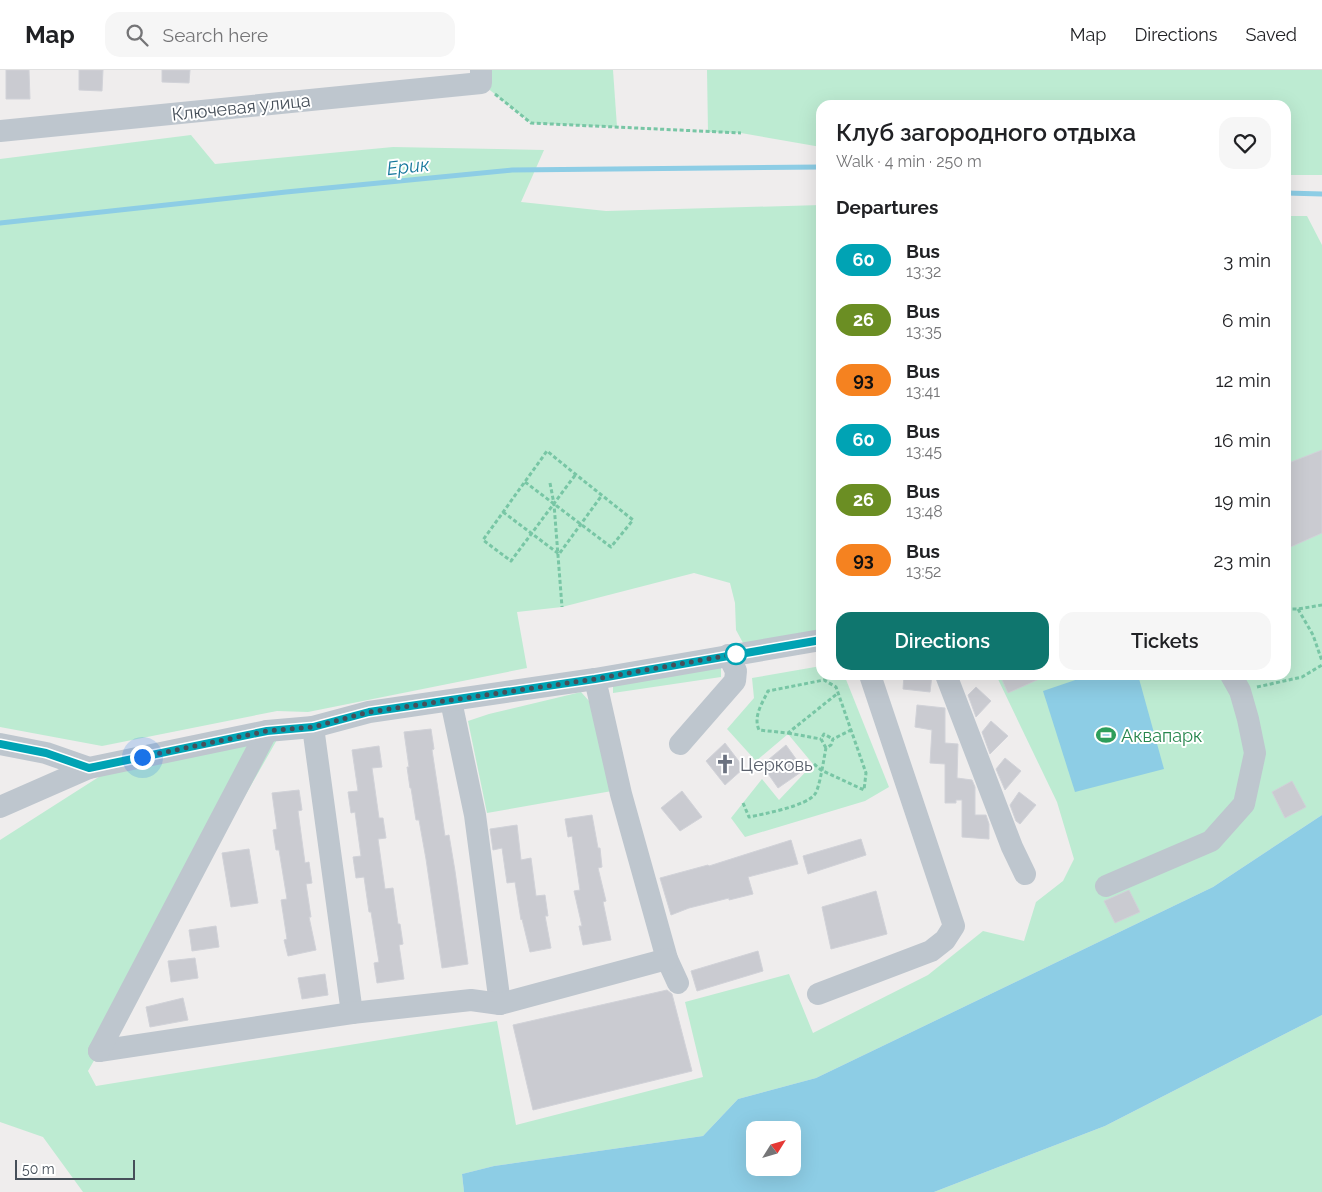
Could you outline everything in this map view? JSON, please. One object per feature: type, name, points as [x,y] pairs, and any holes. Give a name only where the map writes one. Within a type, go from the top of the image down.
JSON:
[{"type":"street","name":"Ключевая улица","points":[[0,131],[481,76]]},
{"type":"street","points":[[0,806],[89,768],[267,731],[313,727],[369,712],[595,679],[816,641]]},
{"type":"street","points":[[680,744],[735,681],[736,671],[728,655]]},
{"type":"street","points":[[595,679],[621,794],[667,958],[678,983]]},
{"type":"street","points":[[818,994],[930,951],[945,940],[954,926],[872,680]]},
{"type":"street","points":[[948,680],[1012,847],[1025,874]]},
{"type":"street","points":[[1106,886],[1211,841],[1244,804],[1255,753],[1248,719],[1235,683]]},
{"type":"street","points":[[451,701],[475,815],[500,1004]]},
{"type":"street","points":[[313,727],[352,1013]]},
{"type":"street","points":[[267,731],[100,1051],[352,1013],[471,1000],[500,1004],[667,958]]},
{"type":"street","points":[[0,744],[46,753],[89,768]]},
{"type":"path","points":[[481,76],[531,123],[742,133]]},
{"type":"path","points":[[525,482],[554,504],[611,547],[633,520],[576,474],[547,452],[525,482],[483,540],[510,562],[554,504],[576,474]]},
{"type":"path","points":[[550,483],[554,504],[562,607]]},
{"type":"path","points":[[558,554],[602,495]]},
{"type":"path","points":[[503,512],[558,554]]},
{"type":"path","points":[[1291,609],[1322,605]]},
{"type":"path","points":[[1291,678],[1302,677],[1322,663],[1313,635],[1298,609]]},
{"type":"path","points":[[814,764],[821,770],[864,790],[866,773],[836,687],[824,680],[768,691],[757,716],[756,723],[759,730],[820,739],[826,748]]},
{"type":"path","points":[[1235,683],[1268,680]]},
{"type":"path","points":[[788,733],[838,693]]},
{"type":"path","points":[[743,803],[749,817],[770,813],[806,801],[816,794],[826,748],[831,745],[833,739],[851,730]]},
{"type":"path","points":[[820,739],[824,734],[833,739]]},
{"type":"green space","points":[[481,70],[613,70],[617,127],[531,123],[481,83]]},
{"type":"green space","points":[[707,70],[1322,70],[1322,175],[1291,175],[1291,100],[816,100],[816,146],[741,133],[708,132]]},
{"type":"green space","points":[[191,135],[215,164],[393,147],[544,150],[521,202],[606,211],[816,205],[816,641],[748,652],[736,630],[735,603],[730,583],[694,573],[562,607],[517,612],[527,668],[308,712],[277,711],[102,746],[0,727],[0,159]]},
{"type":"green space","points":[[1291,216],[1307,216],[1322,245],[1322,815],[1213,887],[816,1078],[738,1099],[703,1136],[494,1166],[462,1174],[464,1192],[83,1192],[43,1137],[0,1122],[0,840],[105,773],[278,738],[88,1071],[96,1086],[497,1021],[516,1125],[703,1077],[685,1002],[789,974],[813,1033],[928,975],[983,931],[1024,941],[1036,902],[1063,881],[1074,859],[1057,802],[998,680],[1291,680]]},
{"type":"green space","points":[[721,667],[721,677],[613,693],[613,683]]},
{"type":"green space","points":[[816,667],[816,680],[846,680],[889,787],[865,801],[745,837],[731,818],[762,779],[779,800],[813,764],[788,734],[756,761],[727,729],[754,698],[752,678]]},
{"type":"green space","points":[[581,692],[590,702],[612,791],[487,813],[468,721],[489,714]]},
{"type":"green space","points":[[1322,1015],[1322,1192],[934,1192],[1105,1126]]},
{"type":"water","name":"Аквапарк","points":[[1075,680],[1139,680],[1164,769],[1075,792],[1043,691]]},
{"type":"water","points":[[1322,815],[1322,1015],[1105,1126],[934,1192],[464,1192],[462,1174],[494,1166],[703,1136],[738,1099],[816,1078],[1213,887]]},
{"type":"building","points":[[6,70],[29,70],[30,99],[6,99]]},
{"type":"building","points":[[79,70],[103,70],[102,91],[79,90]]},
{"type":"building","points":[[162,70],[190,70],[189,83],[162,82]]},
{"type":"building","points":[[1322,450],[1322,533],[1291,547],[1291,462]]},
{"type":"building","points":[[904,680],[931,680],[930,692],[903,689]]},
{"type":"building","points":[[1002,680],[1037,680],[1008,693]]},
{"type":"building","points":[[976,687],[991,701],[976,717],[968,695]]},
{"type":"building","points":[[917,705],[945,708],[945,743],[958,744],[957,778],[972,780],[975,787],[975,815],[986,815],[989,824],[989,839],[962,837],[962,800],[956,800],[956,803],[945,803],[945,764],[930,763],[932,730],[915,727]]},
{"type":"building","points":[[991,721],[1008,736],[990,754],[982,732]]},
{"type":"building","points":[[431,729],[434,749],[432,750],[445,836],[449,835],[468,964],[442,968],[426,859],[419,820],[416,820],[410,788],[404,732]]},
{"type":"building","name":"Церковь","points":[[725,743],[744,768],[725,785],[706,761]]},
{"type":"building","points":[[786,745],[804,770],[778,788],[762,765]]},
{"type":"building","points":[[379,746],[382,767],[372,768],[379,818],[383,818],[386,838],[378,839],[385,889],[393,888],[398,924],[400,924],[403,944],[399,945],[404,979],[377,983],[374,963],[379,962],[364,877],[356,878],[353,857],[361,856],[355,812],[351,813],[348,792],[358,791],[352,750]]},
{"type":"building","points":[[1005,758],[1021,771],[1005,790],[996,769]]},
{"type":"building","points":[[1292,781],[1306,807],[1285,818],[1272,792]]},
{"type":"building","points":[[299,790],[302,810],[298,811],[305,863],[309,862],[312,883],[306,884],[311,917],[309,917],[316,950],[288,956],[284,940],[287,939],[281,900],[287,899],[279,850],[276,850],[273,830],[277,829],[272,793]]},
{"type":"building","points":[[682,791],[702,817],[680,831],[661,808]]},
{"type":"building","points":[[1019,792],[1036,805],[1020,824],[1016,821],[1010,805]]},
{"type":"building","points":[[592,815],[598,848],[600,848],[602,867],[598,868],[606,901],[603,902],[611,940],[583,945],[579,926],[582,926],[574,891],[580,890],[572,836],[568,837],[565,819]]},
{"type":"building","points":[[517,825],[521,860],[531,858],[536,896],[545,895],[548,916],[545,916],[551,948],[530,952],[521,920],[515,882],[507,883],[502,848],[493,850],[490,829]]},
{"type":"building","points":[[861,839],[866,855],[808,874],[803,856]]},
{"type":"building","points":[[791,840],[798,864],[748,877],[753,894],[689,908],[671,915],[660,878],[709,866]]},
{"type":"building","points":[[249,849],[258,903],[231,907],[222,853]]},
{"type":"building","points":[[1129,890],[1140,912],[1115,923],[1104,901]]},
{"type":"building","points":[[876,891],[887,934],[831,949],[822,907]]},
{"type":"building","points":[[216,926],[219,947],[192,951],[189,930]]},
{"type":"building","points":[[758,951],[763,971],[697,991],[691,971]]},
{"type":"building","points":[[195,958],[198,978],[171,982],[168,961]]},
{"type":"building","points":[[325,974],[328,995],[302,999],[298,978]]},
{"type":"building","points":[[667,990],[672,994],[692,1071],[533,1110],[513,1025]]},
{"type":"building","points":[[183,998],[188,1020],[150,1027],[146,1007]]},
{"type":"waterway","name":"Ерик","points":[[0,223],[512,170],[816,167]]},
{"type":"waterway","name":"Ерик","points":[[1291,193],[1322,194]]},
{"type":"bus line","name":"60","points":[[0,744],[46,753],[89,768],[267,731],[313,727],[369,712],[595,679],[816,641]]},
{"type":"place","name":"Аквапарк","points":[[1106,735]]},
{"type":"place","name":"Церковь","points":[[725,764]]},
{"type":"route","points":[[142,757],[267,731],[313,727],[369,712],[595,679],[736,654]]}]
